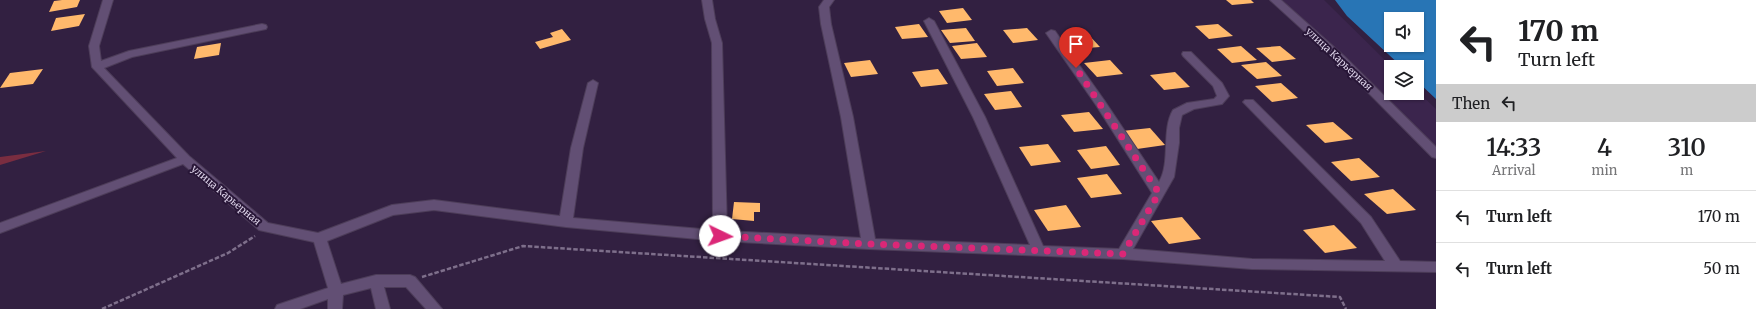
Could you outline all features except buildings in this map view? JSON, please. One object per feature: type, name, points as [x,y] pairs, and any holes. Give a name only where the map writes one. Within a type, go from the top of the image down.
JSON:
[{"type":"street","points":[[108,0],[94,46],[97,67],[129,54],[262,27]]},
{"type":"street","points":[[707,0],[710,19],[717,43],[720,236]]},
{"type":"street","points":[[829,0],[824,7],[826,24],[847,117],[869,244]]},
{"type":"street","name":"улица Карьерная","points":[[1275,0],[1343,61],[1436,154]]},
{"type":"street","points":[[929,21],[979,117],[1039,251]]},
{"type":"street","points":[[1051,33],[1100,102],[1159,193]]},
{"type":"street","points":[[1123,254],[1168,177],[1174,143],[1174,128],[1177,113],[1191,106],[1218,102],[1223,96],[1218,85],[1187,54]]},
{"type":"street","name":"улица Карьерная","points":[[97,67],[185,160],[264,227],[320,238]]},
{"type":"street","points":[[566,222],[577,148],[593,83]]},
{"type":"street","points":[[1249,102],[1366,220],[1396,266]]},
{"type":"street","points":[[0,228],[185,160]]},
{"type":"street","points":[[335,309],[336,291],[320,238],[392,210],[434,205],[566,222],[720,236],[869,244],[1123,254],[1252,264],[1436,267]]},
{"type":"street","points":[[376,281],[383,309]]},
{"type":"street","points":[[282,309],[336,291],[376,281],[410,281],[436,309]]},
{"type":"path","points":[[102,309],[228,253],[249,240],[264,227]]},
{"type":"path","points":[[410,281],[523,246],[1340,297],[1346,309]]},
{"type":"shaded area","points":[[1280,0],[1324,0],[1385,60],[1384,100],[1424,100],[1424,98],[1436,109],[1436,153]]},
{"type":"shaded area","points":[[46,151],[0,165],[0,157]]},
{"type":"water","points":[[1335,0],[1436,0],[1436,99],[1424,88],[1424,60],[1394,60],[1386,52],[1424,52],[1424,12],[1384,12],[1384,50],[1347,16]]},
{"type":"route","points":[[720,236],[869,244],[1123,254],[1159,193],[1076,68]]}]
